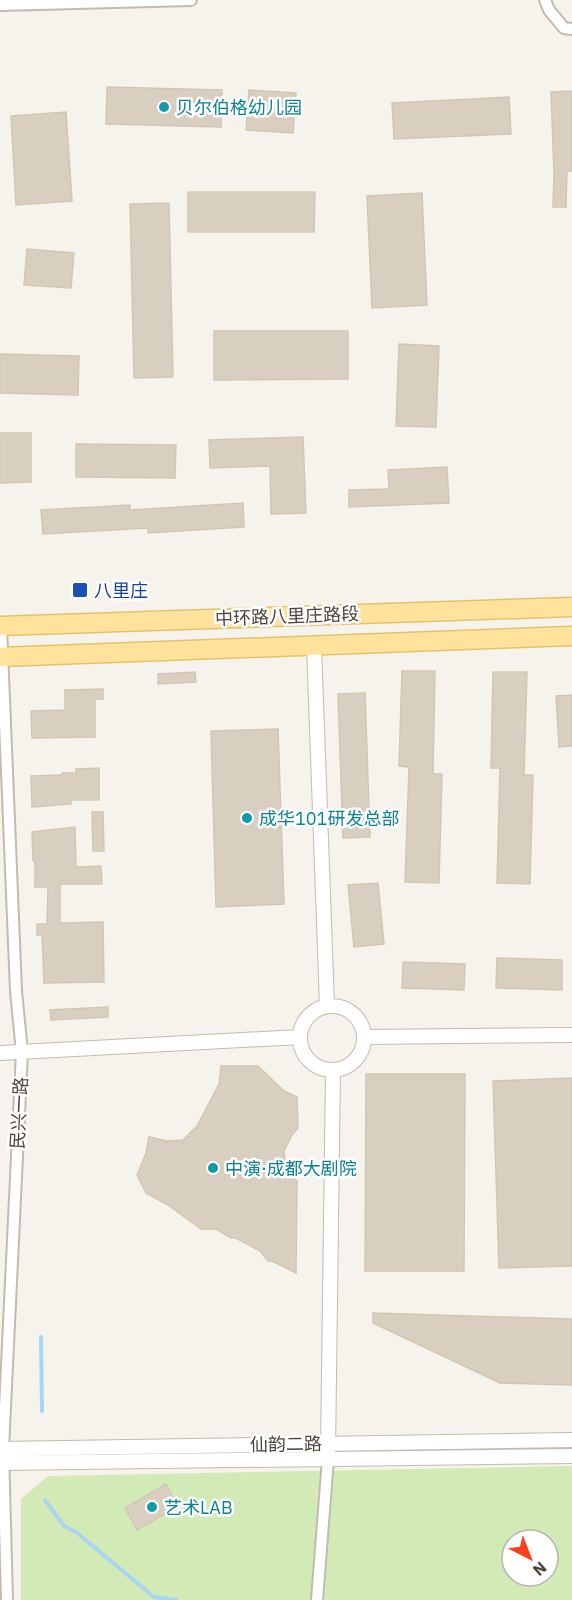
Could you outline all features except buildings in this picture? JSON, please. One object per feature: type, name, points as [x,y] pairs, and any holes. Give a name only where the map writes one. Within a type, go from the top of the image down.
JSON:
[{"type":"main road","name":"中环路八里庄路段","points":[[1,626],[572,607]]},
{"type":"main road","name":"中环路八里庄路段","points":[[1,657],[572,636]]},
{"type":"street","points":[[0,5],[190,0]]},
{"type":"street","points":[[545,0],[549,10],[564,28],[572,29]]},
{"type":"street","name":"民兴一路","points":[[1,626],[16,991],[22,1052],[2,1456],[7,1600]]},
{"type":"street","points":[[314,645],[327,1006]]},
{"type":"street","points":[[327,1006],[339,1006],[357,1018],[364,1037],[359,1056],[343,1068],[333,1070],[314,1065],[306,1058],[301,1048],[300,1037],[302,1026],[308,1016],[327,1006]]},
{"type":"street","points":[[364,1037],[572,1035]]},
{"type":"street","points":[[0,1053],[300,1037]]},
{"type":"street","points":[[317,1597],[328,1459],[333,1070]]},
{"type":"street","name":"仙韵二路","points":[[2,1456],[328,1443],[572,1440]]},
{"type":"street","name":"仙韵二路","points":[[2,1456],[328,1459],[572,1456]]},
{"type":"green space","points":[[572,1466],[572,1600],[21,1600],[21,1499],[48,1476]]},
{"type":"waterway","points":[[41,1337],[42,1411]]},
{"type":"waterway","points":[[45,1500],[64,1526],[76,1532],[154,1597],[176,1600]]},
{"type":"place","name":"贝尔伯格幼儿园","points":[[164,107]]},
{"type":"place","name":"八里庄","points":[[80,590]]},
{"type":"place","name":"成华101研发总部","points":[[247,818]]},
{"type":"place","name":"中演·成都大剧院","points":[[213,1168]]},
{"type":"place","name":"艺术LAB","points":[[152,1507]]}]
